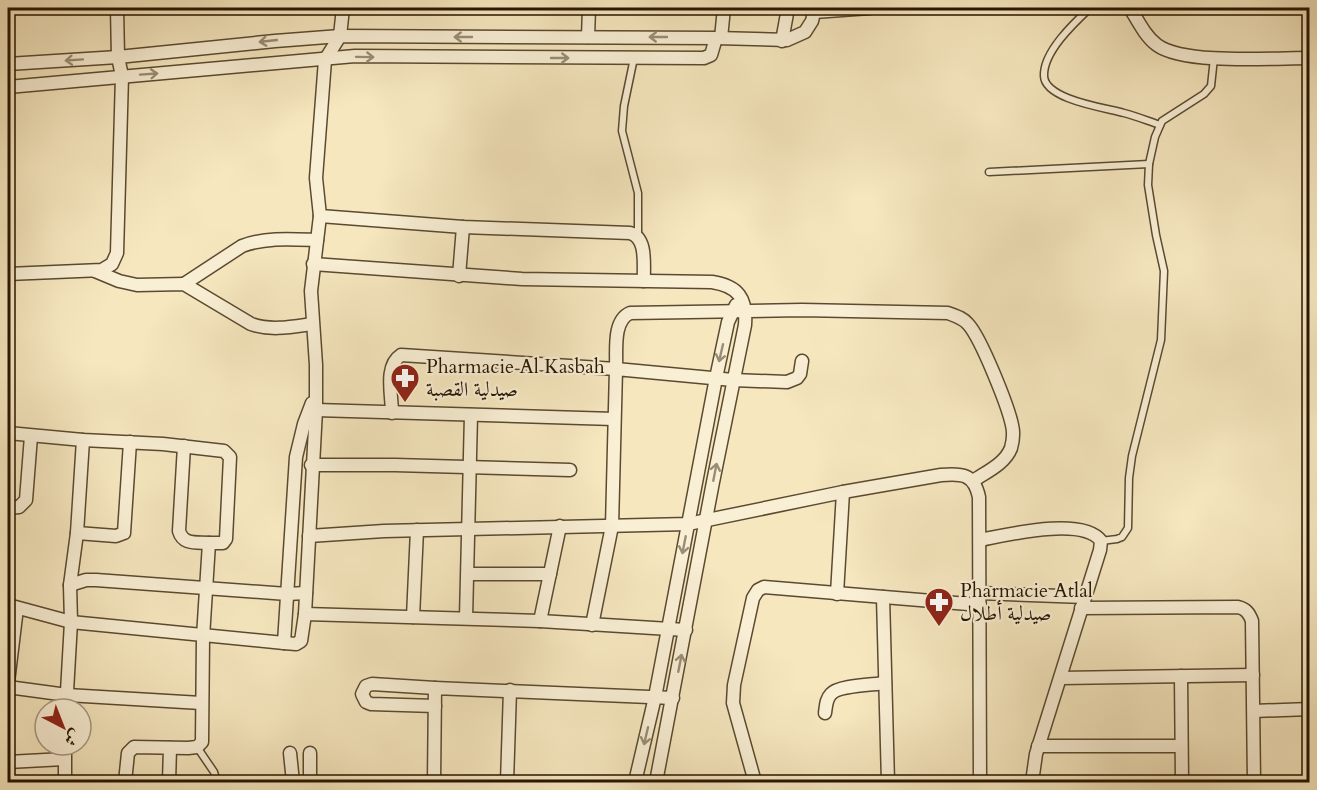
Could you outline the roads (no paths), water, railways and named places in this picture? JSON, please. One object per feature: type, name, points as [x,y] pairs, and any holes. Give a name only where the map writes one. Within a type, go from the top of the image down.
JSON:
[{"type":"street","points":[[8,274],[94,271],[109,267],[117,253],[122,76],[118,57],[117,8]]},
{"type":"street","points":[[8,682],[12,607],[71,622],[284,644],[296,644],[301,641],[305,614],[311,465],[316,410],[316,365],[311,291],[320,216],[316,178],[325,60],[340,36],[343,8]]},
{"type":"street","points":[[588,37],[589,8]]},
{"type":"street","points":[[8,87],[355,56],[708,57],[718,38],[724,8]]},
{"type":"street","points":[[782,40],[788,8]]},
{"type":"street","points":[[8,64],[118,57],[274,40],[340,36],[782,40],[794,38],[805,32],[815,10],[870,8]]},
{"type":"street","points":[[1130,8],[1142,28],[1158,46],[1179,55],[1214,58],[1310,58]]},
{"type":"street","points":[[634,57],[635,37]]},
{"type":"street","points":[[320,216],[463,227],[630,233],[638,237],[642,244],[644,281]]},
{"type":"street","points":[[459,276],[463,227]]},
{"type":"street","points":[[184,284],[242,246],[252,242],[284,238],[316,240]]},
{"type":"street","points":[[313,264],[459,276],[712,282],[733,287],[745,311],[745,326],[705,521],[656,783]]},
{"type":"street","points":[[94,271],[127,284],[184,284],[261,327],[270,329],[312,324]]},
{"type":"street","points":[[635,783],[655,697],[716,378],[732,311],[740,299]]},
{"type":"street","points":[[592,625],[612,526],[616,369],[619,328],[626,315],[637,312],[802,310],[948,313],[960,317],[969,325],[981,344],[1009,411],[1013,427],[1013,438],[1008,454],[997,465],[973,481]]},
{"type":"street","points":[[392,413],[391,371],[394,361],[401,355],[787,382],[797,378],[800,374],[801,361]]},
{"type":"street","points":[[284,644],[296,457],[304,424],[315,396]]},
{"type":"street","points":[[316,410],[614,419]]},
{"type":"street","points":[[466,618],[471,415]]},
{"type":"street","points":[[8,433],[184,446],[224,451],[230,457],[226,539],[223,543],[186,541],[179,531],[184,446]]},
{"type":"street","points":[[8,508],[19,507],[26,500],[31,436]]},
{"type":"street","points":[[67,695],[71,622],[70,585],[77,533],[83,440]]},
{"type":"street","points":[[77,533],[116,536],[124,533],[130,442]]},
{"type":"street","points":[[311,465],[570,470]]},
{"type":"street","points":[[309,536],[417,530],[688,524],[843,492],[955,474],[965,476],[973,481],[979,496],[980,783]]},
{"type":"street","points":[[837,594],[843,492]]},
{"type":"street","points":[[540,621],[560,526]]},
{"type":"street","points":[[980,540],[1043,528],[1059,528],[1091,533],[1101,541],[1061,678],[1038,746],[1032,783]]},
{"type":"street","points":[[413,617],[417,530]]},
{"type":"street","points":[[125,783],[130,749],[139,746],[197,747],[203,738],[201,703],[203,637],[209,543]]},
{"type":"street","points":[[468,574],[550,574]]},
{"type":"street","points":[[70,585],[86,580],[96,580],[286,594],[306,593]]},
{"type":"street","points":[[755,783],[733,704],[734,685],[755,594],[765,588],[883,597],[1244,609],[1252,621],[1254,783]]},
{"type":"street","points":[[883,597],[888,783]]},
{"type":"street","points":[[305,614],[540,621],[686,630]]},
{"type":"street","points":[[1061,678],[1253,675]]},
{"type":"street","points":[[1182,676],[1180,746],[1182,783]]},
{"type":"street","points":[[825,713],[826,703],[831,694],[838,689],[885,683]]},
{"type":"street","points":[[435,706],[371,704],[366,702],[362,694],[366,686],[372,684],[673,698]]},
{"type":"street","points":[[8,687],[67,695],[201,703]]},
{"type":"street","points":[[434,783],[435,688]]},
{"type":"street","points":[[507,783],[510,690]]},
{"type":"street","points":[[1254,711],[1310,709]]},
{"type":"street","points":[[1038,746],[1180,746]]},
{"type":"street","points":[[169,783],[170,748]]},
{"type":"street","points":[[290,753],[292,783]]},
{"type":"street","points":[[310,753],[310,783]]},
{"type":"street","points":[[8,762],[64,759],[65,783]]},
{"type":"lane","points":[[1090,8],[1055,47],[1047,62],[1044,76],[1046,82],[1055,92],[1075,101],[1125,113],[1160,125]]},
{"type":"lane","points":[[634,57],[624,106],[622,131],[638,193],[638,237]]},
{"type":"lane","points":[[1101,541],[1122,537],[1128,528],[1132,456],[1161,340],[1164,272],[1149,197],[1149,164],[1155,136],[1167,117],[1204,94],[1211,86],[1214,58]]},
{"type":"lane","points":[[989,171],[1149,164]]},
{"type":"lane","points":[[197,747],[214,772],[217,783]]},
{"type":"place","name":"Pharmacie Al Kasbah صيدلية القصبة","points":[[405,404]]},
{"type":"place","name":"Pharmacie Atlal صيدلية أطلال","points":[[939,628]]}]
